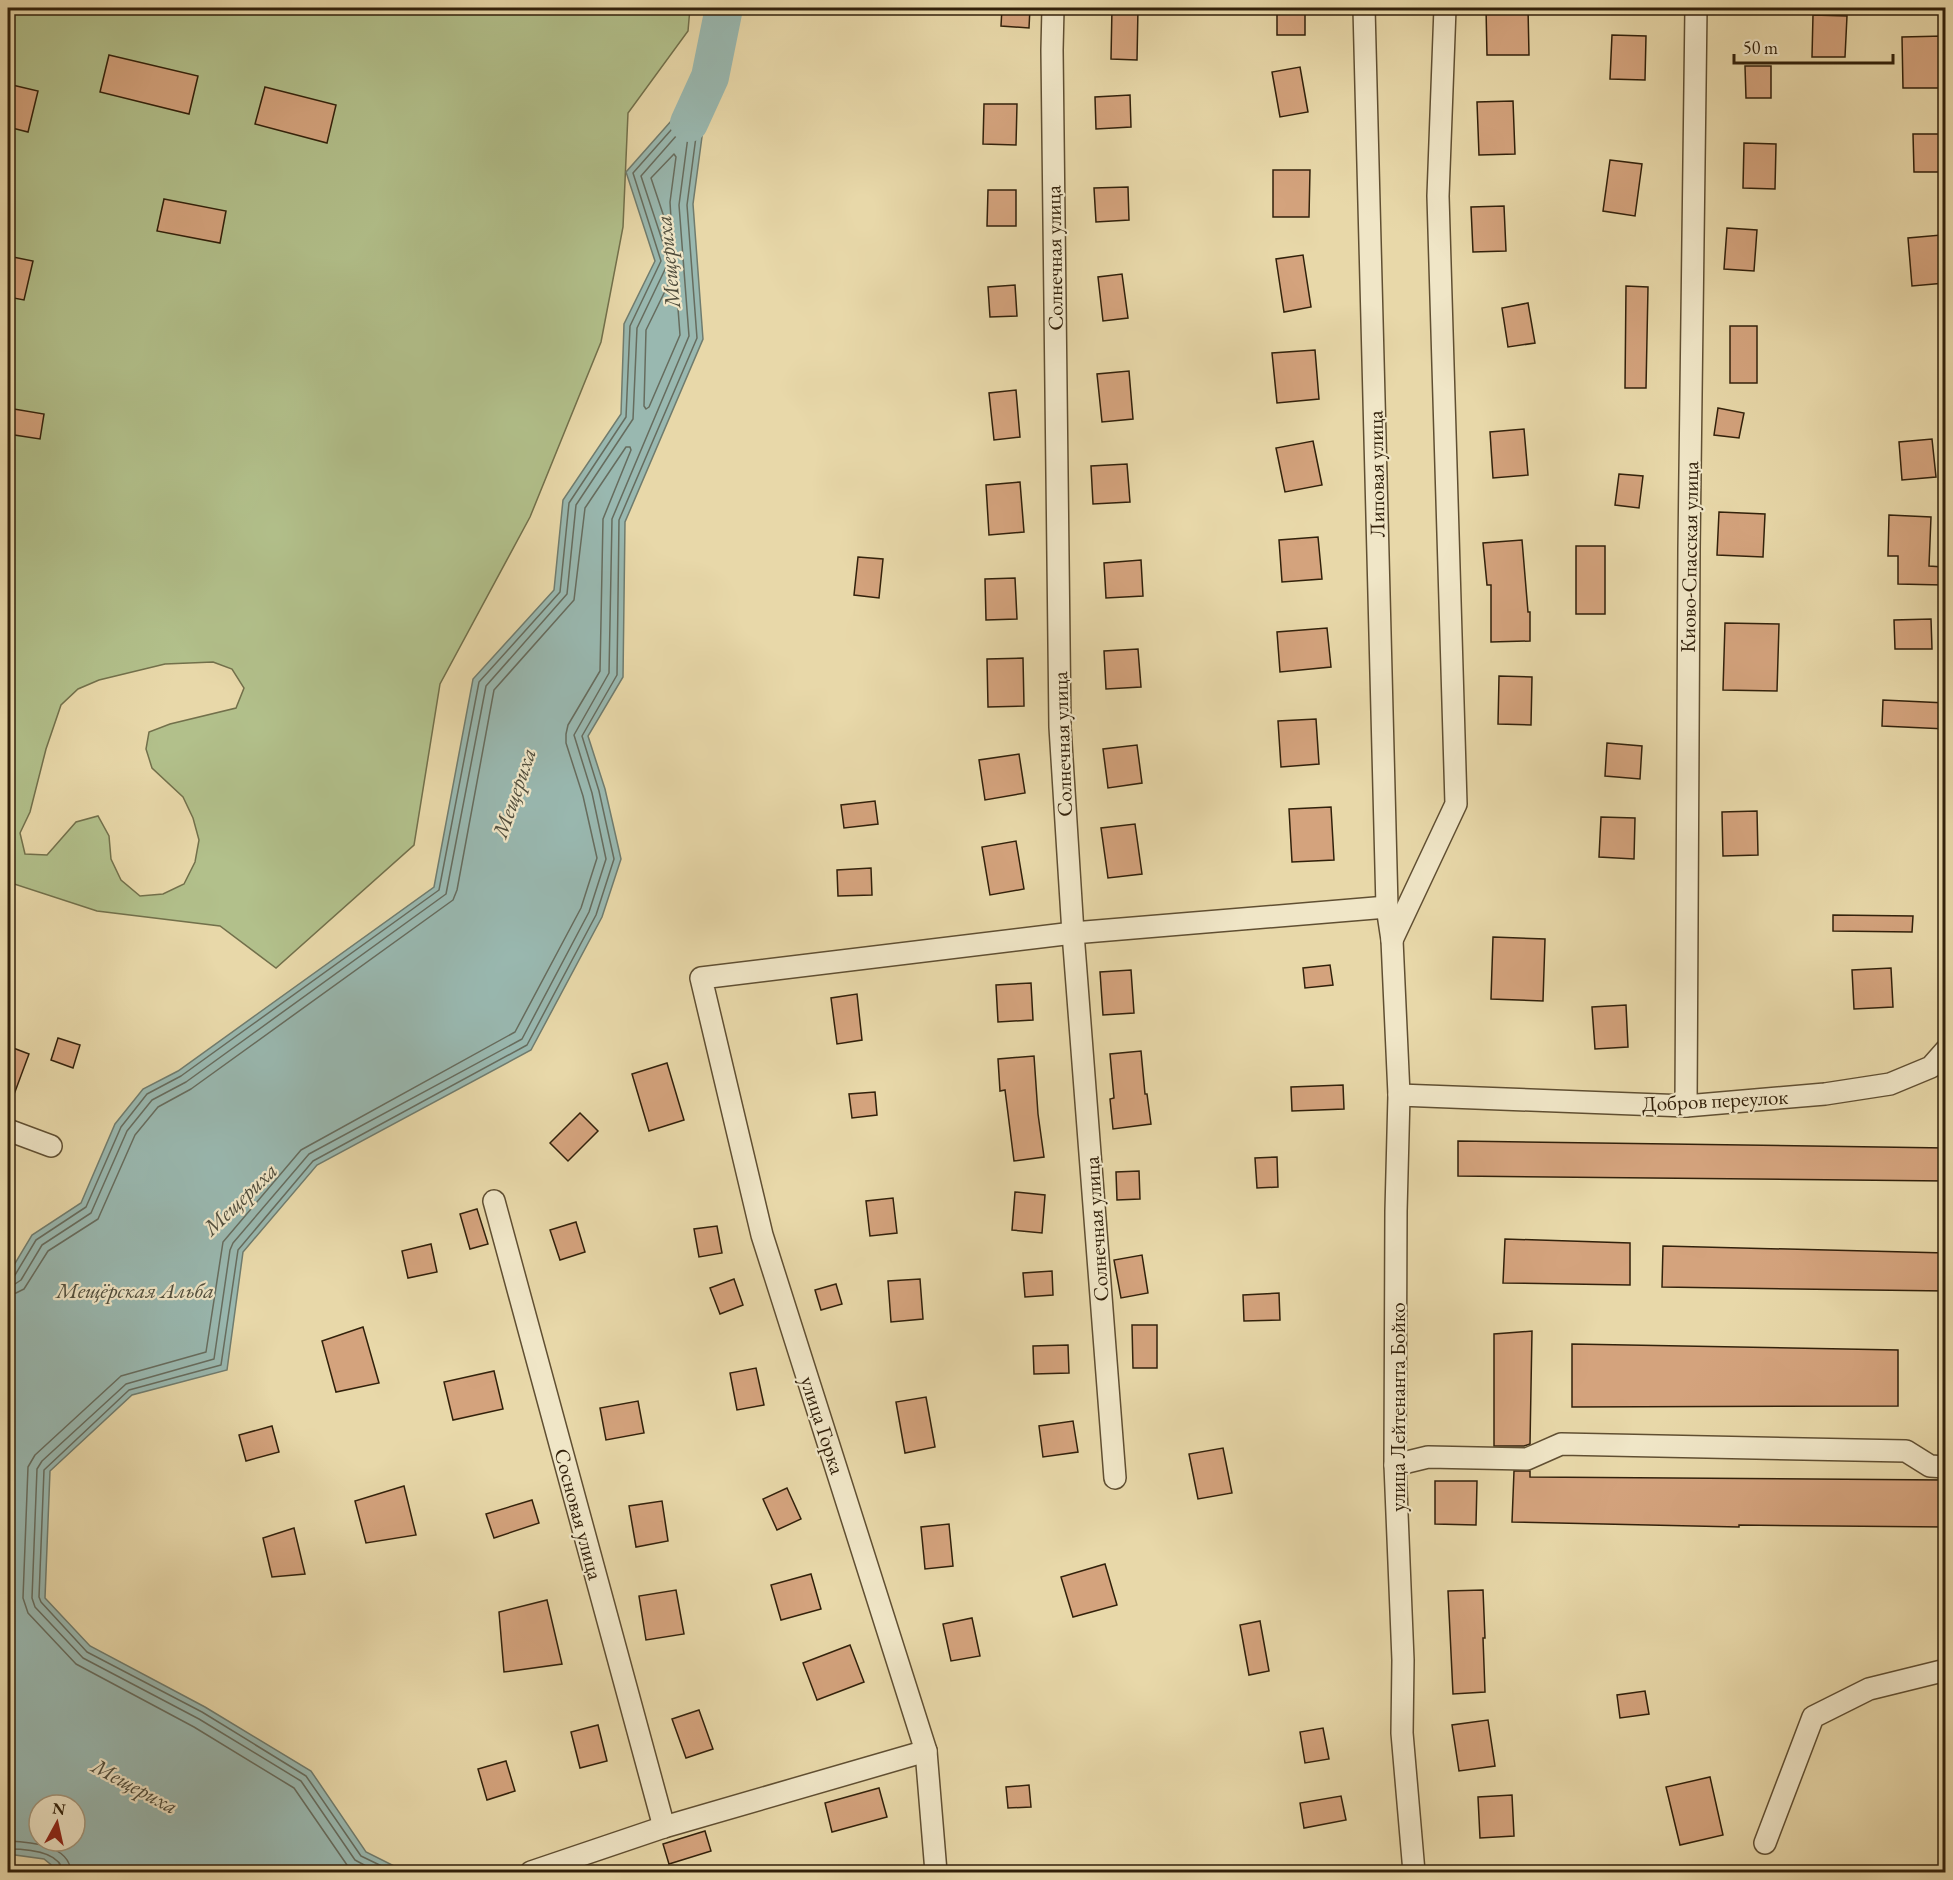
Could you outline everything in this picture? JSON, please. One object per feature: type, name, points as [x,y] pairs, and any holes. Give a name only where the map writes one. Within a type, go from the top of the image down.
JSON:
[{"type":"street","name":"Солнечная улица","points":[[1053,8],[1060,727],[1073,933],[1115,1478]]},
{"type":"street","name":"Липовая улица","points":[[1364,8],[1387,907],[1392,940]]},
{"type":"street","points":[[1392,940],[1456,804],[1438,196],[1445,8]]},
{"type":"street","name":"Киово-Спасская улица","points":[[1686,1106],[1689,549],[1696,8]]},
{"type":"street","points":[[1073,933],[1387,907]]},
{"type":"street","name":"улица Горка","points":[[936,1872],[926,1751],[762,1235],[700,978],[1073,933]]},
{"type":"street","name":"улица Лейтенанта Бойко","points":[[1392,940],[1399,1095],[1395,1465],[1403,1660],[1402,1733],[1414,1872]]},
{"type":"street","name":"Добров переулок","points":[[1399,1095],[1686,1106],[1825,1094],[1890,1084],[1931,1068],[1946,1050]]},
{"type":"street","points":[[8,1130],[51,1146]]},
{"type":"street","name":"Сосновая улица","points":[[494,1201],[664,1827]]},
{"type":"street","points":[[1395,1465],[1428,1458],[1527,1459],[1562,1444],[1905,1451],[1930,1467],[1946,1467]]},
{"type":"street","points":[[1764,1843],[1813,1717],[1869,1689],[1946,1670]]},
{"type":"street","points":[[531,1872],[664,1827],[926,1751]]},
{"type":"green space","points":[[8,8],[690,8],[688,31],[628,113],[623,227],[601,342],[530,517],[440,684],[414,845],[276,968],[220,926],[97,911],[8,882]],"holes":[[[213,662],[232,669],[244,688],[236,708],[170,724],[149,732],[146,749],[152,768],[183,797],[193,818],[199,840],[195,862],[184,884],[163,894],[140,896],[121,880],[111,859],[109,836],[98,816],[76,822],[47,855],[25,854],[20,833],[30,812],[46,749],[61,705],[78,689],[99,680],[165,664]]]},
{"type":"water","name":"Мещёрская Альба","points":[[710,77],[693,204],[703,339],[625,522],[623,677],[588,736],[605,789],[621,859],[602,917],[531,1050],[317,1165],[243,1252],[227,1370],[132,1395],[50,1471],[45,1598],[90,1646],[205,1707],[311,1771],[366,1852],[406,1872],[60,1872],[44,1859],[8,1854],[8,1275],[32,1235],[81,1203],[115,1124],[143,1089],[178,1071],[434,887],[473,679],[554,590],[563,500],[621,414],[624,324],[655,261],[626,172]]},
{"type":"building","points":[[1002,8],[1030,8],[1029,28],[1001,26]]},
{"type":"building","points":[[1112,8],[1138,8],[1137,60],[1111,59]]},
{"type":"building","points":[[1277,8],[1305,8],[1305,35],[1277,35]]},
{"type":"building","points":[[1486,8],[1528,8],[1529,55],[1487,55]]},
{"type":"building","points":[[1813,15],[1847,16],[1845,57],[1812,57]]},
{"type":"building","points":[[1612,35],[1646,36],[1645,80],[1610,79]]},
{"type":"building","points":[[1944,36],[1945,88],[1903,88],[1902,37]]},
{"type":"building","points":[[109,55],[198,76],[189,114],[100,92]]},
{"type":"building","points":[[1745,66],[1771,66],[1771,98],[1746,98]]},
{"type":"building","points":[[1300,67],[1308,112],[1280,117],[1272,72]]},
{"type":"building","points":[[8,84],[38,91],[28,132],[8,127]]},
{"type":"building","points":[[265,87],[336,105],[327,143],[255,124]]},
{"type":"building","points":[[1130,95],[1131,127],[1096,129],[1095,97]]},
{"type":"building","points":[[1513,101],[1515,154],[1479,155],[1477,102]]},
{"type":"building","points":[[984,104],[1017,104],[1016,145],[983,144]]},
{"type":"building","points":[[1913,134],[1939,134],[1939,172],[1914,172]]},
{"type":"building","points":[[1744,143],[1776,144],[1775,189],[1743,188]]},
{"type":"building","points":[[1610,160],[1642,164],[1635,216],[1603,211]]},
{"type":"building","points":[[1273,170],[1310,170],[1309,217],[1273,217]]},
{"type":"building","points":[[1128,187],[1129,220],[1096,222],[1094,188]]},
{"type":"building","points":[[988,190],[1016,190],[1016,226],[987,226]]},
{"type":"building","points":[[164,199],[226,211],[220,243],[157,231]]},
{"type":"building","points":[[1504,206],[1506,251],[1473,252],[1471,207]]},
{"type":"building","points":[[1727,228],[1757,230],[1754,271],[1724,269]]},
{"type":"building","points":[[1941,235],[1945,283],[1912,286],[1908,238]]},
{"type":"building","points":[[1303,255],[1311,307],[1284,312],[1276,259]]},
{"type":"building","points":[[8,256],[33,261],[24,300],[8,297]]},
{"type":"building","points":[[1122,274],[1128,318],[1103,321],[1098,277]]},
{"type":"building","points":[[1015,285],[1017,316],[990,317],[988,287]]},
{"type":"building","points":[[1626,286],[1648,287],[1646,388],[1625,388]]},
{"type":"building","points":[[1528,303],[1535,343],[1508,347],[1502,308]]},
{"type":"building","points":[[1730,326],[1757,326],[1757,383],[1730,383]]},
{"type":"building","points":[[1315,350],[1319,399],[1277,403],[1272,353]]},
{"type":"building","points":[[1129,371],[1133,419],[1102,422],[1097,374]]},
{"type":"building","points":[[1016,390],[1020,437],[994,440],[989,393]]},
{"type":"building","points":[[8,408],[44,414],[40,439],[8,434]]},
{"type":"building","points":[[1718,408],[1744,413],[1739,438],[1714,435]]},
{"type":"building","points":[[1524,429],[1528,475],[1493,478],[1490,432]]},
{"type":"building","points":[[1932,439],[1936,477],[1902,480],[1899,442]]},
{"type":"building","points":[[1313,441],[1322,485],[1285,492],[1276,448]]},
{"type":"building","points":[[1127,464],[1130,502],[1093,504],[1091,466]]},
{"type":"building","points":[[1619,474],[1643,476],[1639,508],[1615,505]]},
{"type":"building","points":[[1020,482],[1024,532],[989,535],[986,485]]},
{"type":"building","points":[[1719,512],[1765,514],[1763,557],[1717,555]]},
{"type":"building","points":[[1889,515],[1931,517],[1929,566],[1943,567],[1943,585],[1898,584],[1898,556],[1888,556]]},
{"type":"building","points":[[1318,537],[1322,579],[1282,582],[1279,540]]},
{"type":"building","points":[[1522,540],[1528,612],[1530,612],[1530,641],[1491,642],[1491,585],[1487,585],[1483,543]]},
{"type":"building","points":[[1576,546],[1605,546],[1605,614],[1576,614]]},
{"type":"building","points":[[858,557],[883,559],[879,598],[854,595]]},
{"type":"building","points":[[1141,560],[1143,596],[1106,598],[1104,563]]},
{"type":"building","points":[[1015,578],[1017,619],[986,620],[985,579]]},
{"type":"building","points":[[1931,619],[1932,649],[1895,649],[1894,620]]},
{"type":"building","points":[[1725,623],[1779,624],[1777,691],[1723,690]]},
{"type":"building","points":[[1327,628],[1331,667],[1280,672],[1277,632]]},
{"type":"building","points":[[1138,649],[1141,687],[1106,689],[1104,651]]},
{"type":"building","points":[[1023,658],[1024,706],[988,707],[987,659]]},
{"type":"building","points":[[1499,676],[1532,677],[1531,725],[1498,724]]},
{"type":"building","points":[[1883,700],[1946,703],[1946,729],[1882,726]]},
{"type":"building","points":[[1316,719],[1319,764],[1281,767],[1278,721]]},
{"type":"building","points":[[1607,743],[1642,746],[1640,779],[1605,776]]},
{"type":"building","points":[[1137,745],[1142,783],[1108,788],[1103,749]]},
{"type":"building","points":[[1019,754],[1025,793],[985,800],[979,760]]},
{"type":"building","points":[[875,801],[878,824],[844,828],[841,805]]},
{"type":"building","points":[[1331,807],[1334,860],[1292,862],[1289,809]]},
{"type":"building","points":[[1757,811],[1758,855],[1723,856],[1722,812]]},
{"type":"building","points":[[1601,817],[1635,818],[1634,859],[1599,857]]},
{"type":"building","points":[[1135,824],[1142,874],[1108,878],[1101,828]]},
{"type":"building","points":[[1016,841],[1024,889],[990,895],[982,847]]},
{"type":"building","points":[[871,868],[872,895],[838,896],[837,870]]},
{"type":"building","points":[[1833,915],[1913,916],[1912,932],[1833,931]]},
{"type":"building","points":[[1493,937],[1545,939],[1543,1001],[1491,999]]},
{"type":"building","points":[[1330,965],[1333,985],[1305,988],[1303,968]]},
{"type":"building","points":[[1891,968],[1893,1007],[1854,1009],[1852,970]]},
{"type":"building","points":[[1131,970],[1134,1013],[1103,1015],[1100,972]]},
{"type":"building","points":[[1031,983],[1033,1020],[998,1022],[996,985]]},
{"type":"building","points":[[857,994],[862,1040],[837,1044],[831,998]]},
{"type":"building","points":[[1626,1005],[1628,1047],[1595,1049],[1592,1007]]},
{"type":"building","points":[[58,1038],[80,1045],[73,1068],[51,1060]]},
{"type":"building","points":[[8,1046],[29,1054],[9,1108],[8,1107]]},
{"type":"building","points":[[1141,1051],[1145,1094],[1147,1094],[1151,1124],[1113,1129],[1110,1099],[1114,1098],[1110,1054]]},
{"type":"building","points":[[1034,1056],[1044,1157],[1014,1161],[1005,1090],[1000,1091],[998,1059]]},
{"type":"building","points":[[667,1063],[684,1120],[649,1131],[632,1074]]},
{"type":"building","points":[[1343,1085],[1344,1109],[1292,1111],[1291,1087]]},
{"type":"building","points":[[875,1092],[877,1115],[852,1118],[849,1094]]},
{"type":"building","points":[[580,1113],[598,1131],[568,1161],[550,1143]]},
{"type":"building","points":[[1458,1141],[1946,1148],[1946,1181],[1458,1176]]},
{"type":"building","points":[[1277,1157],[1278,1187],[1257,1188],[1255,1158]]},
{"type":"building","points":[[1139,1171],[1140,1199],[1117,1200],[1116,1172]]},
{"type":"building","points":[[1015,1192],[1045,1195],[1042,1233],[1012,1230]]},
{"type":"building","points":[[893,1198],[897,1233],[870,1236],[866,1201]]},
{"type":"building","points":[[477,1209],[488,1244],[470,1249],[460,1214]]},
{"type":"building","points":[[576,1222],[585,1252],[560,1260],[550,1230]]},
{"type":"building","points":[[717,1226],[722,1253],[699,1257],[694,1229]]},
{"type":"building","points":[[1505,1239],[1630,1243],[1630,1285],[1503,1283]]},
{"type":"building","points":[[431,1244],[437,1272],[408,1278],[402,1251]]},
{"type":"building","points":[[1663,1246],[1946,1253],[1946,1291],[1662,1287]]},
{"type":"building","points":[[1142,1255],[1148,1293],[1121,1298],[1114,1260]]},
{"type":"building","points":[[1052,1271],[1053,1295],[1025,1297],[1023,1273]]},
{"type":"building","points":[[734,1279],[743,1305],[720,1314],[710,1288]]},
{"type":"building","points":[[920,1279],[923,1319],[891,1322],[888,1281]]},
{"type":"building","points":[[836,1284],[842,1304],[821,1310],[815,1290]]},
{"type":"building","points":[[1279,1293],[1280,1320],[1244,1321],[1243,1295]]},
{"type":"building","points":[[1132,1325],[1157,1325],[1157,1368],[1133,1368]]},
{"type":"building","points":[[363,1327],[379,1383],[336,1392],[322,1341]]},
{"type":"building","points":[[1532,1331],[1530,1444],[1494,1446],[1494,1334]]},
{"type":"building","points":[[1572,1344],[1898,1350],[1898,1406],[1572,1407]]},
{"type":"building","points":[[1068,1345],[1069,1373],[1034,1374],[1033,1346]]},
{"type":"building","points":[[756,1368],[764,1405],[737,1410],[730,1373]]},
{"type":"building","points":[[494,1371],[503,1409],[453,1420],[444,1382]]},
{"type":"building","points":[[926,1397],[935,1447],[905,1453],[896,1402]]},
{"type":"building","points":[[638,1401],[644,1433],[606,1440],[600,1408]]},
{"type":"building","points":[[1073,1421],[1078,1452],[1043,1457],[1039,1426]]},
{"type":"building","points":[[272,1426],[279,1452],[246,1461],[239,1435]]},
{"type":"building","points":[[1223,1448],[1232,1493],[1198,1499],[1189,1454]]},
{"type":"building","points":[[1514,1471],[1530,1471],[1530,1477],[1946,1480],[1946,1527],[1739,1525],[1739,1527],[1512,1522]]},
{"type":"building","points":[[1435,1481],[1477,1481],[1476,1525],[1435,1524]]},
{"type":"building","points":[[404,1486],[416,1535],[366,1543],[355,1501]]},
{"type":"building","points":[[787,1488],[801,1519],[777,1530],[763,1499]]},
{"type":"building","points":[[532,1500],[539,1523],[494,1538],[486,1514]]},
{"type":"building","points":[[662,1501],[668,1541],[636,1547],[629,1506]]},
{"type":"building","points":[[949,1524],[953,1566],[925,1569],[921,1527]]},
{"type":"building","points":[[294,1528],[305,1574],[272,1577],[263,1538]]},
{"type":"building","points":[[1105,1564],[1117,1605],[1073,1617],[1061,1577]]},
{"type":"building","points":[[811,1574],[821,1609],[781,1620],[771,1585]]},
{"type":"building","points":[[676,1590],[684,1634],[646,1640],[639,1596]]},
{"type":"building","points":[[1483,1590],[1485,1692],[1453,1694],[1448,1591]]},
{"type":"building","points":[[547,1600],[562,1664],[504,1672],[499,1612]]},
{"type":"building","points":[[972,1618],[980,1656],[951,1661],[943,1624]]},
{"type":"building","points":[[1260,1621],[1269,1671],[1249,1675],[1240,1625]]},
{"type":"building","points":[[850,1645],[864,1682],[817,1700],[803,1663]]},
{"type":"building","points":[[1645,1691],[1649,1714],[1620,1718],[1617,1695]]},
{"type":"building","points":[[699,1710],[713,1749],[686,1758],[672,1719]]},
{"type":"building","points":[[1488,1720],[1495,1766],[1459,1771],[1452,1725]]},
{"type":"building","points":[[598,1725],[607,1761],[580,1768],[571,1732]]},
{"type":"building","points":[[1323,1728],[1329,1759],[1305,1763],[1300,1732]]},
{"type":"building","points":[[506,1761],[515,1791],[487,1800],[478,1769]]},
{"type":"building","points":[[1710,1777],[1723,1835],[1680,1845],[1666,1787]]},
{"type":"building","points":[[1029,1785],[1031,1807],[1008,1808],[1006,1787]]},
{"type":"building","points":[[879,1788],[887,1817],[832,1832],[825,1803]]},
{"type":"building","points":[[1512,1795],[1514,1836],[1480,1838],[1478,1797]]},
{"type":"building","points":[[1341,1796],[1346,1820],[1304,1828],[1300,1803]]},
{"type":"building","points":[[705,1831],[711,1851],[669,1864],[663,1844]]},
{"type":"waterway","name":"Мещериха","points":[[689,123],[710,77],[724,8]]}]
